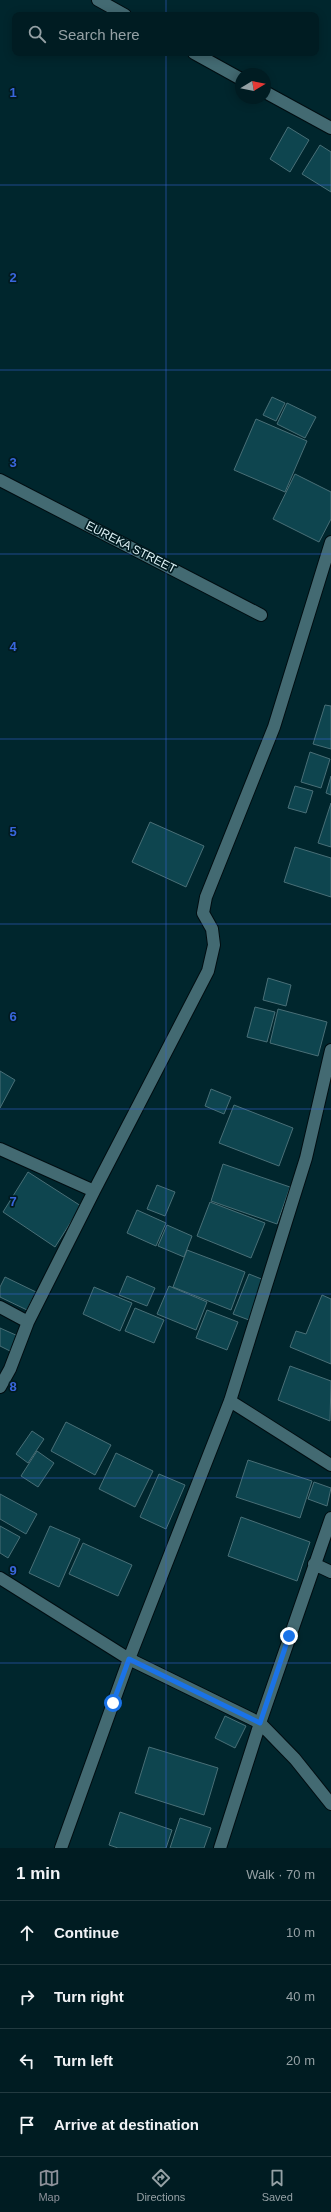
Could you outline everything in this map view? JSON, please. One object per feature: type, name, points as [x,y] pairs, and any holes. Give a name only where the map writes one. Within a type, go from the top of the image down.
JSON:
[{"type":"street","points":[[98,0],[120,12]]},
{"type":"street","points":[[199,56],[235,76]]},
{"type":"street","points":[[271,95],[331,128]]},
{"type":"street","name":"EUREKA STREET","points":[[0,480],[261,614]]},
{"type":"street","points":[[0,1387],[10,1369],[28,1322],[208,971],[214,944],[212,929],[203,913],[206,897],[274,727],[331,542]]},
{"type":"street","points":[[61,1848],[129,1659],[230,1401],[306,1158],[331,1050]]},
{"type":"street","points":[[0,1148],[94,1191]]},
{"type":"street","points":[[0,1307],[28,1322]]},
{"type":"street","points":[[230,1401],[331,1465]]},
{"type":"street","points":[[220,1848],[260,1723],[331,1518]]},
{"type":"street","points":[[314,1564],[331,1572]]},
{"type":"street","points":[[0,1578],[129,1659],[260,1723],[295,1759],[331,1804]]},
{"type":"building","points":[[288,127],[309,140],[290,172],[270,159]]},
{"type":"building","points":[[320,145],[331,152],[331,192],[302,174]]},
{"type":"building","points":[[272,397],[285,403],[276,421],[263,415]]},
{"type":"building","points":[[287,403],[316,417],[305,438],[277,424]]},
{"type":"building","points":[[256,419],[307,441],[285,492],[234,470]]},
{"type":"building","points":[[295,474],[331,492],[331,519],[319,542],[273,519]]},
{"type":"building","points":[[325,705],[331,706],[331,749],[313,744]]},
{"type":"building","points":[[310,752],[330,759],[321,788],[301,782]]},
{"type":"building","points":[[331,776],[331,795],[326,793]]},
{"type":"building","points":[[295,786],[313,791],[306,813],[288,808]]},
{"type":"building","points":[[331,803],[331,847],[318,843]]},
{"type":"building","points":[[150,822],[204,846],[186,887],[132,862]]},
{"type":"building","points":[[295,847],[331,858],[331,897],[284,882]]},
{"type":"building","points":[[268,978],[291,985],[286,1006],[263,1000]]},
{"type":"building","points":[[255,1007],[275,1012],[267,1042],[247,1037]]},
{"type":"building","points":[[278,1009],[327,1022],[318,1056],[270,1043]]},
{"type":"building","points":[[0,1071],[15,1080],[0,1108]]},
{"type":"building","points":[[211,1089],[231,1097],[224,1114],[205,1106]]},
{"type":"building","points":[[234,1105],[293,1128],[279,1166],[219,1143]]},
{"type":"building","points":[[223,1164],[290,1187],[277,1224],[211,1201]]},
{"type":"building","points":[[28,1172],[81,1206],[55,1247],[3,1212]]},
{"type":"building","points":[[157,1185],[175,1192],[165,1216],[147,1209]]},
{"type":"building","points":[[210,1202],[265,1223],[251,1258],[197,1236]]},
{"type":"building","points":[[137,1210],[166,1223],[156,1246],[127,1233]]},
{"type":"building","points":[[167,1225],[192,1236],[184,1257],[158,1246]]},
{"type":"building","points":[[187,1250],[245,1272],[231,1310],[173,1287]]},
{"type":"building","points":[[249,1274],[264,1280],[249,1320],[233,1314]]},
{"type":"building","points":[[127,1276],[155,1288],[147,1306],[119,1295]]},
{"type":"building","points":[[5,1277],[36,1292],[27,1310],[0,1297],[0,1287]]},
{"type":"building","points":[[169,1286],[207,1302],[196,1330],[157,1314]]},
{"type":"building","points":[[94,1287],[132,1303],[120,1331],[83,1314]]},
{"type":"building","points":[[322,1295],[331,1299],[331,1364],[290,1347],[296,1331],[306,1334]]},
{"type":"building","points":[[135,1308],[164,1320],[154,1343],[125,1331]]},
{"type":"building","points":[[207,1310],[238,1322],[227,1350],[196,1338]]},
{"type":"building","points":[[0,1328],[18,1336],[10,1351],[0,1346]]},
{"type":"building","points":[[290,1366],[331,1381],[330,1421],[278,1400]]},
{"type":"building","points":[[66,1422],[111,1445],[95,1475],[51,1451]]},
{"type":"building","points":[[32,1431],[44,1439],[28,1463],[16,1454]]},
{"type":"building","points":[[37,1451],[54,1463],[38,1487],[21,1476]]},
{"type":"building","points":[[116,1453],[153,1471],[135,1507],[99,1489]]},
{"type":"building","points":[[248,1460],[312,1481],[300,1518],[236,1497]]},
{"type":"building","points":[[159,1474],[185,1485],[166,1529],[140,1517]]},
{"type":"building","points":[[314,1482],[331,1488],[327,1506],[308,1499]]},
{"type":"building","points":[[0,1494],[37,1514],[26,1534],[0,1519]]},
{"type":"building","points":[[241,1517],[310,1542],[297,1581],[228,1556]]},
{"type":"building","points":[[0,1526],[20,1537],[8,1558],[0,1553]]},
{"type":"building","points":[[50,1526],[80,1539],[59,1587],[29,1573]]},
{"type":"building","points":[[83,1543],[132,1565],[118,1596],[69,1574]]},
{"type":"building","points":[[225,1716],[246,1726],[235,1748],[215,1738]]},
{"type":"building","points":[[149,1747],[218,1768],[204,1815],[135,1793]]},
{"type":"building","points":[[120,1812],[172,1830],[166,1848],[118,1848],[109,1845]]},
{"type":"building","points":[[180,1818],[211,1828],[204,1848],[170,1848]]},
{"type":"route","points":[[113,1703],[129,1659],[260,1723],[289,1636]]}]
